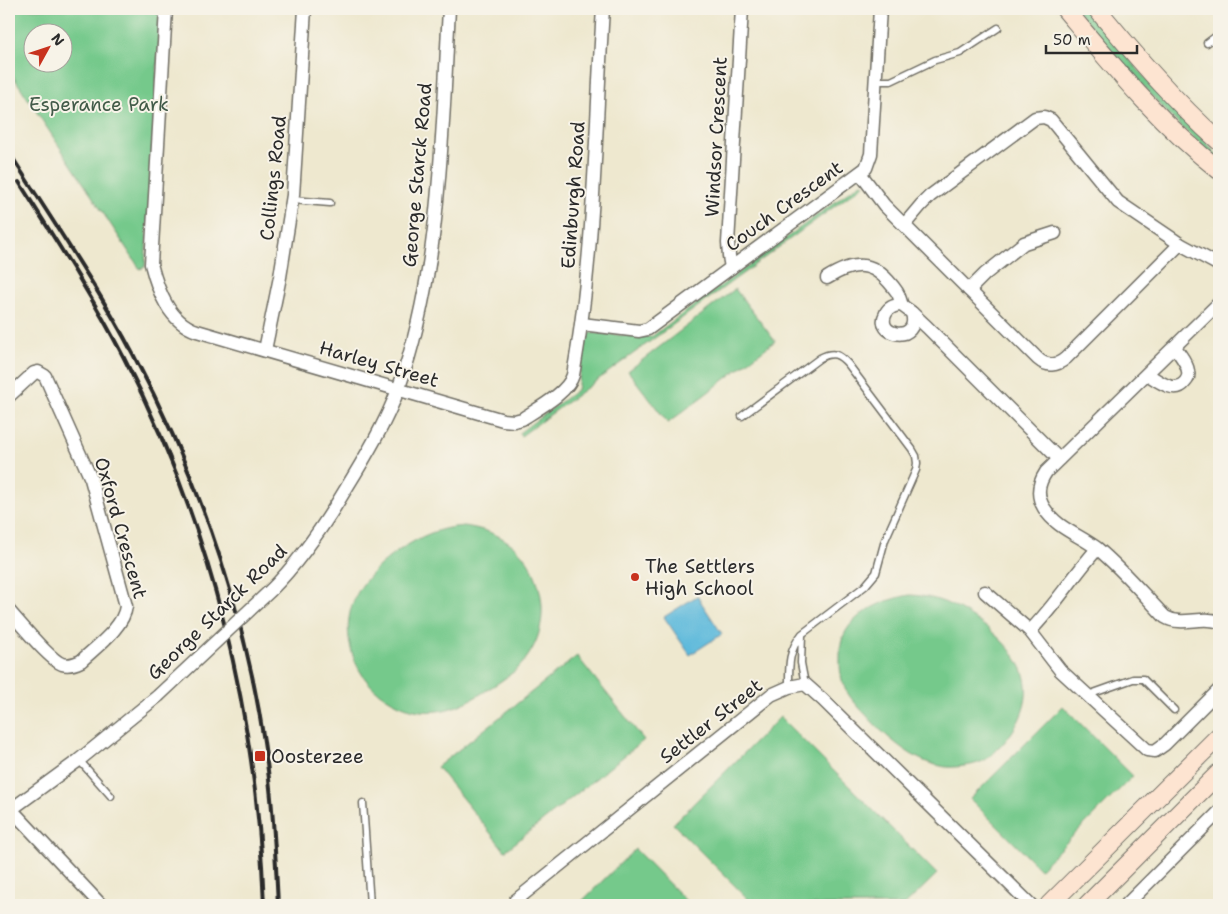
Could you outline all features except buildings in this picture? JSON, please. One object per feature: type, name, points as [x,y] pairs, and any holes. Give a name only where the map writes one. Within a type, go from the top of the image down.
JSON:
[{"type":"main road","points":[[1065,9],[1146,103],[1182,139],[1219,170]]},
{"type":"main road","points":[[1097,9],[1126,45],[1182,105],[1219,141]]},
{"type":"main road","points":[[1049,905],[1219,736]]},
{"type":"main road","points":[[1087,905],[1219,773]]},
{"type":"street","name":"Harley Street","points":[[166,9],[151,264],[155,280],[172,314],[184,326],[503,420],[514,421],[522,419],[564,389],[570,382]]},
{"type":"street","name":"Collings Road","points":[[265,350],[280,277],[292,200],[305,9]]},
{"type":"street","name":"George Starck Road","points":[[9,809],[79,760],[158,696],[271,590],[301,557],[334,510],[383,425],[398,390],[422,303],[436,214],[449,9]]},
{"type":"street","name":"Edinburgh Road","points":[[570,382],[582,324],[590,249],[603,9]]},
{"type":"street","name":"Windsor Crescent","points":[[731,268],[728,243],[742,9]]},
{"type":"street","name":"Couch Crescent","points":[[582,324],[638,331],[648,329],[860,173],[869,162],[871,154],[880,9]]},
{"type":"street","points":[[905,224],[930,196],[1035,118],[1044,117],[1051,120],[1118,202],[1180,244],[1219,265]]},
{"type":"street","points":[[860,173],[884,205],[1038,359],[1046,364],[1056,364],[1066,358],[1180,244]]},
{"type":"street","points":[[970,290],[985,274],[1024,243],[1055,233]]},
{"type":"street","points":[[827,278],[844,268],[862,265],[870,267],[883,276],[898,294],[907,309],[913,322],[912,327],[905,333],[892,333],[885,326],[884,317],[892,306],[907,309],[1059,459]]},
{"type":"street","points":[[1219,303],[1046,472],[1038,489],[1044,508],[1055,521],[1097,549],[1126,575],[1165,616],[1171,620],[1209,620],[1219,622]]},
{"type":"street","points":[[912,327],[931,331]]},
{"type":"street","points":[[1147,374],[1171,387],[1178,387],[1184,384],[1188,377],[1188,371],[1174,347]]},
{"type":"street","name":"Oxford Crescent","points":[[9,396],[31,375],[38,372],[45,376],[86,468],[126,606],[126,612],[121,622],[81,661],[73,665],[62,664],[51,656],[9,611]]},
{"type":"street","points":[[1030,631],[1050,611],[1077,572],[1097,549]]},
{"type":"street","points":[[985,592],[1030,631],[1049,658],[1143,748],[1155,751],[1165,744],[1219,690]]},
{"type":"street","points":[[805,684],[1031,905]]},
{"type":"street","name":"Settler Street","points":[[514,904],[764,702],[780,690],[805,684]]},
{"type":"street","points":[[9,809],[101,905]]},
{"type":"street","points":[[1126,905],[1219,812]]},
{"type":"lane","points":[[875,81],[891,82],[935,60],[960,53],[998,28]]},
{"type":"lane","points":[[1207,42],[1219,34]]},
{"type":"lane","points":[[292,200],[330,203]]},
{"type":"lane","points":[[742,416],[820,358],[832,353],[837,354],[848,364],[916,456],[917,463],[913,479],[891,526],[876,574],[865,586],[802,634],[792,648],[789,687]]},
{"type":"lane","points":[[802,634],[801,663],[805,684]]},
{"type":"lane","points":[[1087,696],[1133,679],[1143,679],[1174,710]]},
{"type":"lane","points":[[79,760],[111,796]]},
{"type":"lane","points":[[363,803],[370,905]]},
{"type":"green space","name":"Esperance Park","points":[[9,9],[161,9],[145,267],[140,269],[9,70]]},
{"type":"green space","points":[[1076,9],[1085,9],[1164,99],[1203,138],[1218,157],[1217,159],[1177,123],[1128,70]]},
{"type":"green space","points":[[861,183],[865,184],[521,436],[519,433],[577,390],[585,339],[591,333],[651,337]]},
{"type":"green space","points":[[735,289],[775,341],[668,423],[628,371]]},
{"type":"green space","points":[[464,526],[485,531],[504,540],[521,553],[527,561],[538,583],[541,596],[542,620],[539,633],[535,644],[520,666],[477,696],[464,703],[439,711],[413,710],[399,705],[379,693],[359,670],[353,656],[348,633],[352,605],[365,581],[398,551],[430,534]]},
{"type":"green space","points":[[910,595],[936,599],[968,615],[989,629],[1002,641],[1022,669],[1026,681],[1026,694],[1020,718],[998,749],[988,758],[976,764],[944,767],[931,764],[910,754],[874,724],[853,701],[844,687],[840,665],[840,651],[843,638],[849,627],[863,613],[881,603]]},
{"type":"green space","points":[[577,656],[644,740],[505,851],[437,767]]},
{"type":"green space","points":[[1063,706],[1133,776],[1040,869],[970,799]]},
{"type":"green space","points":[[780,717],[937,874],[905,905],[754,905],[673,824]]},
{"type":"green space","points":[[635,849],[690,905],[578,905]]},
{"type":"water","points":[[697,596],[722,634],[690,655],[664,617]]},
{"type":"railway","points":[[9,152],[89,277],[133,354],[181,455],[221,560],[237,614],[261,724],[272,810],[278,905]]},
{"type":"railway","points":[[19,182],[60,246],[123,356],[154,421],[181,487],[204,554],[224,623],[240,692],[260,834],[264,905]]},
{"type":"place","name":"The Settlers High School","points":[[635,577]]},
{"type":"place","name":"Oosterzee","points":[[260,756]]}]
